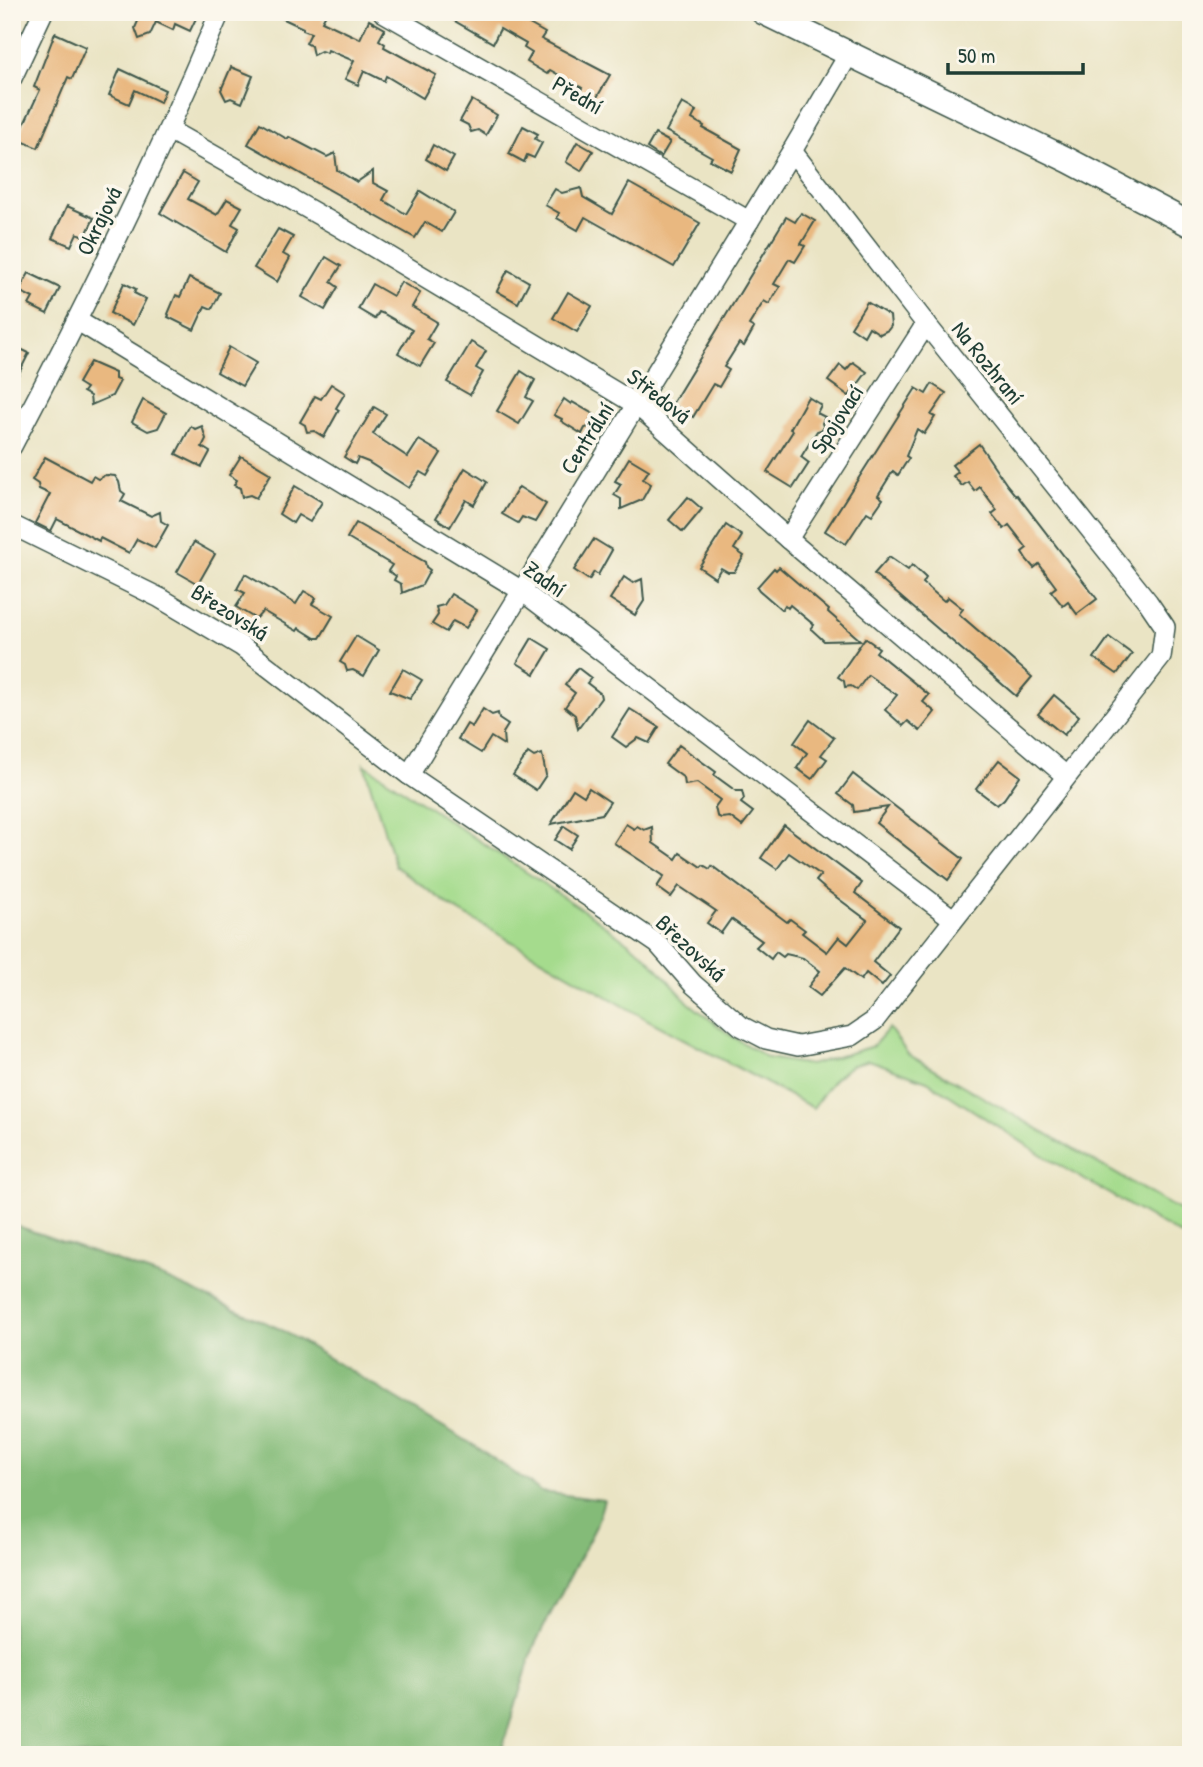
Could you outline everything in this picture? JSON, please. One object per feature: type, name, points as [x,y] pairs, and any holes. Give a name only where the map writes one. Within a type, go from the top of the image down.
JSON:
[{"type":"street","points":[[12,78],[43,12]]},
{"type":"street","name":"Okrajová","points":[[12,446],[78,321],[169,130],[220,12]]},
{"type":"street","name":"Přední","points":[[383,12],[749,221]]},
{"type":"street","points":[[763,12],[1069,160],[1191,225]]},
{"type":"street","name":"Centrální","points":[[409,775],[793,151],[849,54]]},
{"type":"street","name":"Středová","points":[[169,130],[340,227],[637,405],[788,539],[1066,776]]},
{"type":"street","name":"Na Rozhraní","points":[[793,151],[926,324],[1148,602]]},
{"type":"street","name":"Zadní","points":[[78,321],[522,591],[953,919]]},
{"type":"street","name":"Spojovací","points":[[788,539],[926,324]]},
{"type":"street","name":"Březovská","points":[[12,525],[160,598],[242,646],[409,775],[658,944],[693,985],[741,1026],[766,1039],[798,1045],[852,1036],[874,1021],[1161,657],[1164,627],[1148,602]]},
{"type":"green space","points":[[364,764],[592,916],[644,954],[689,1003],[730,1035],[768,1058],[810,1065],[873,1046],[889,1028],[908,1054],[1191,1217],[1191,1241],[1050,1160],[927,1081],[869,1060],[850,1066],[833,1080],[813,1108],[648,1020],[453,908],[395,866]]},
{"type":"green space","points":[[12,1224],[162,1277],[280,1329],[477,1447],[542,1492],[604,1500],[596,1526],[534,1646],[500,1755],[12,1755]]},
{"type":"building","points":[[135,12],[199,12],[190,31],[175,24],[173,30],[156,22],[150,35],[139,39],[135,28],[139,19]]},
{"type":"building","points":[[269,12],[327,12],[322,21],[360,39],[369,20],[385,29],[379,40],[385,44],[384,47],[436,75],[423,98],[386,76],[384,81],[364,71],[358,85],[345,79],[354,61],[328,50],[327,53],[321,51],[313,55],[311,46],[306,43],[311,33]]},
{"type":"building","points":[[439,12],[520,12],[517,17],[545,33],[541,39],[610,75],[593,104],[578,95],[582,88],[550,70],[547,74],[527,62],[532,53],[524,48],[526,44],[500,29],[493,43]]},
{"type":"building","points":[[55,33],[86,47],[72,79],[68,77],[38,148],[17,139],[40,90],[34,87]]},
{"type":"building","points":[[231,67],[253,76],[242,103],[231,98],[226,100],[221,90]]},
{"type":"building","points":[[120,69],[165,90],[160,102],[135,90],[129,104],[109,95]]},
{"type":"building","points":[[472,100],[497,115],[486,135],[478,130],[471,132],[468,125],[460,121]]},
{"type":"building","points":[[682,103],[696,111],[692,119],[704,126],[703,128],[741,149],[731,171],[666,131]]},
{"type":"building","points":[[260,123],[327,157],[335,153],[337,170],[357,182],[373,171],[373,183],[388,191],[383,200],[406,214],[420,191],[454,212],[442,232],[425,222],[415,238],[248,144]]},
{"type":"building","points":[[523,126],[538,134],[535,139],[542,143],[534,158],[527,155],[524,162],[509,154]]},
{"type":"building","points":[[655,134],[670,142],[661,157],[647,148]]},
{"type":"building","points":[[577,142],[593,151],[581,171],[566,162]]},
{"type":"building","points":[[433,145],[454,157],[446,171],[426,159]]},
{"type":"building","points":[[183,173],[198,182],[188,199],[217,215],[227,199],[242,207],[232,224],[239,228],[226,252],[160,213]]},
{"type":"building","points":[[629,183],[700,223],[674,267],[585,217],[578,230],[557,218],[559,213],[545,205],[555,189],[562,193],[581,188],[583,197],[612,214]]},
{"type":"building","points":[[67,206],[94,218],[85,237],[77,233],[71,246],[52,238]]},
{"type":"building","points":[[801,213],[815,221],[801,244],[805,246],[795,262],[789,259],[774,284],[780,287],[769,304],[764,301],[749,325],[754,328],[744,346],[739,343],[724,367],[729,370],[719,387],[713,384],[693,417],[672,404],[786,217],[795,222]]},
{"type":"building","points":[[278,229],[293,237],[283,254],[290,258],[277,282],[254,268]]},
{"type":"building","points":[[326,257],[341,266],[331,282],[338,287],[325,310],[302,297]]},
{"type":"building","points":[[508,270],[529,282],[518,303],[497,291]]},
{"type":"building","points":[[29,273],[60,288],[47,314],[29,305],[33,298],[19,291]]},
{"type":"building","points":[[189,278],[220,293],[212,309],[205,306],[194,330],[168,317],[176,295],[180,297]]},
{"type":"building","points":[[401,282],[420,293],[412,307],[437,322],[427,339],[434,343],[420,366],[398,353],[412,330],[379,312],[375,319],[358,309],[372,284],[393,296]]},
{"type":"building","points":[[124,283],[136,289],[134,293],[146,299],[133,325],[110,313]]},
{"type":"building","points":[[568,292],[592,306],[577,332],[553,318]]},
{"type":"building","points":[[867,302],[890,316],[891,326],[888,330],[880,334],[869,327],[864,336],[851,327]]},
{"type":"building","points":[[471,342],[486,351],[476,368],[483,372],[470,395],[447,382]]},
{"type":"building","points":[[12,345],[29,353],[12,387]]},
{"type":"building","points":[[229,347],[256,363],[242,386],[217,372]]},
{"type":"building","points":[[90,362],[115,373],[115,379],[120,381],[112,396],[91,405],[90,396],[83,392],[86,388],[78,383]]},
{"type":"building","points":[[853,362],[867,372],[849,396],[828,381],[840,365],[846,370]]},
{"type":"building","points":[[521,371],[535,380],[526,397],[533,401],[519,424],[497,411]]},
{"type":"building","points":[[331,384],[345,393],[336,408],[339,410],[324,437],[314,431],[307,432],[305,425],[300,422],[315,396],[321,399]]},
{"type":"building","points":[[932,384],[946,393],[931,415],[935,417],[924,434],[917,429],[906,456],[909,458],[898,475],[893,471],[878,495],[883,499],[872,515],[867,512],[846,544],[825,531],[916,388],[926,394]]},
{"type":"building","points":[[808,397],[821,405],[817,413],[825,417],[822,423],[824,429],[817,431],[801,457],[809,463],[793,488],[767,472],[793,431],[790,429]]},
{"type":"building","points":[[564,399],[593,414],[590,420],[592,426],[585,428],[582,434],[554,415]]},
{"type":"building","points":[[143,400],[166,413],[158,428],[148,431],[132,422]]},
{"type":"building","points":[[374,407],[386,414],[373,434],[408,457],[419,440],[441,453],[427,476],[420,472],[409,488],[368,462],[358,458],[355,464],[344,457]]},
{"type":"building","points":[[191,426],[195,429],[202,426],[206,439],[202,447],[210,452],[202,467],[176,454]]},
{"type":"building","points":[[979,444],[1007,485],[1097,599],[1077,614],[1068,602],[1063,606],[1051,591],[1056,587],[1039,564],[1034,568],[1027,560],[1022,552],[1027,548],[1009,525],[1004,529],[992,514],[997,510],[980,487],[975,491],[968,482],[962,486],[953,476],[958,472],[952,465]]},
{"type":"building","points":[[241,456],[271,474],[256,498],[250,495],[242,497],[240,488],[234,485],[237,480],[229,475]]},
{"type":"building","points":[[45,457],[90,481],[93,476],[98,479],[105,475],[115,476],[125,494],[121,501],[151,516],[160,512],[161,521],[168,525],[155,548],[137,539],[129,553],[57,519],[51,531],[35,523],[50,494],[39,489],[38,484],[32,480]]},
{"type":"building","points":[[629,458],[649,470],[643,479],[651,484],[642,500],[621,509],[621,499],[614,495],[621,484],[615,481]]},
{"type":"building","points":[[465,468],[487,482],[474,505],[466,500],[450,527],[436,518]]},
{"type":"building","points":[[295,486],[322,502],[310,522],[298,515],[293,523],[279,514]]},
{"type":"building","points":[[519,487],[546,504],[535,522],[522,517],[518,523],[502,514]]},
{"type":"building","points":[[688,497],[702,509],[683,532],[669,520]]},
{"type":"building","points":[[356,523],[425,562],[430,570],[422,585],[402,593],[401,584],[394,580],[396,576],[388,571],[392,565],[347,538]]},
{"type":"building","points":[[726,525],[742,536],[734,549],[744,556],[734,572],[721,568],[715,578],[699,567]]},
{"type":"building","points":[[594,539],[612,550],[598,575],[594,572],[589,580],[574,570]]},
{"type":"building","points":[[194,542],[215,554],[198,584],[177,572]]},
{"type":"building","points":[[889,557],[908,570],[912,565],[926,578],[923,583],[944,601],[948,597],[963,609],[959,614],[1032,677],[1016,696],[874,574]]},
{"type":"building","points":[[779,567],[860,640],[824,641],[811,629],[814,625],[790,605],[788,608],[785,605],[782,610],[759,590],[757,587],[774,568],[776,570]]},
{"type":"building","points":[[245,574],[296,604],[304,591],[316,598],[312,604],[333,616],[320,638],[315,638],[299,628],[297,631],[263,611],[256,619],[236,607],[245,593],[237,589]]},
{"type":"building","points":[[624,577],[633,583],[642,579],[644,601],[635,615],[610,599]]},
{"type":"building","points":[[451,594],[477,610],[466,628],[453,621],[446,632],[432,624],[438,615],[436,607],[444,605]]},
{"type":"building","points":[[356,636],[379,650],[364,676],[353,670],[347,671],[345,665],[340,662]]},
{"type":"building","points":[[1109,637],[1132,654],[1117,674],[1094,658]]},
{"type":"building","points":[[532,638],[550,649],[535,674],[517,663]]},
{"type":"building","points":[[865,638],[879,648],[876,652],[929,695],[923,702],[935,712],[920,731],[908,721],[903,726],[885,710],[897,695],[868,675],[857,690],[851,686],[845,687],[844,681],[838,677]]},
{"type":"building","points":[[578,668],[591,678],[587,683],[600,693],[601,698],[578,729],[575,715],[565,707],[575,693],[565,685]]},
{"type":"building","points":[[403,669],[422,680],[410,699],[390,691]]},
{"type":"building","points":[[1054,695],[1079,716],[1064,735],[1038,714]]},
{"type":"building","points":[[483,709],[492,715],[498,713],[499,719],[508,725],[503,733],[504,745],[491,737],[481,753],[458,739],[467,724],[472,727]]},
{"type":"building","points":[[630,709],[659,727],[649,743],[638,738],[626,747],[612,737]]},
{"type":"building","points":[[810,720],[834,738],[821,755],[827,759],[812,779],[797,768],[807,753],[794,743]]},
{"type":"building","points":[[679,745],[716,772],[714,775],[736,791],[742,791],[744,799],[741,803],[753,812],[742,826],[730,817],[717,816],[715,807],[720,800],[697,783],[685,785],[684,778],[665,764]]},
{"type":"building","points":[[528,753],[534,757],[542,754],[546,775],[536,790],[513,775]]},
{"type":"building","points":[[999,760],[1020,776],[997,805],[976,789]]},
{"type":"building","points":[[853,774],[963,859],[948,880],[876,823],[888,807],[854,812],[853,805],[838,794]]},
{"type":"building","points":[[589,788],[610,802],[602,814],[551,824],[573,789],[584,796]]},
{"type":"building","points":[[626,824],[634,829],[637,826],[644,830],[652,827],[653,843],[676,859],[680,853],[701,867],[703,865],[710,869],[712,866],[787,922],[790,919],[805,930],[802,933],[827,952],[839,937],[848,944],[867,920],[816,881],[821,875],[789,853],[777,869],[761,858],[784,825],[862,883],[855,893],[899,927],[873,962],[890,976],[882,986],[866,973],[861,980],[845,968],[820,996],[808,987],[820,971],[803,958],[786,954],[783,957],[776,952],[771,959],[756,947],[762,941],[731,919],[721,933],[707,923],[716,911],[679,886],[671,897],[657,887],[664,876],[614,843]]},
{"type":"building","points":[[564,826],[578,835],[569,849],[555,840]]}]
